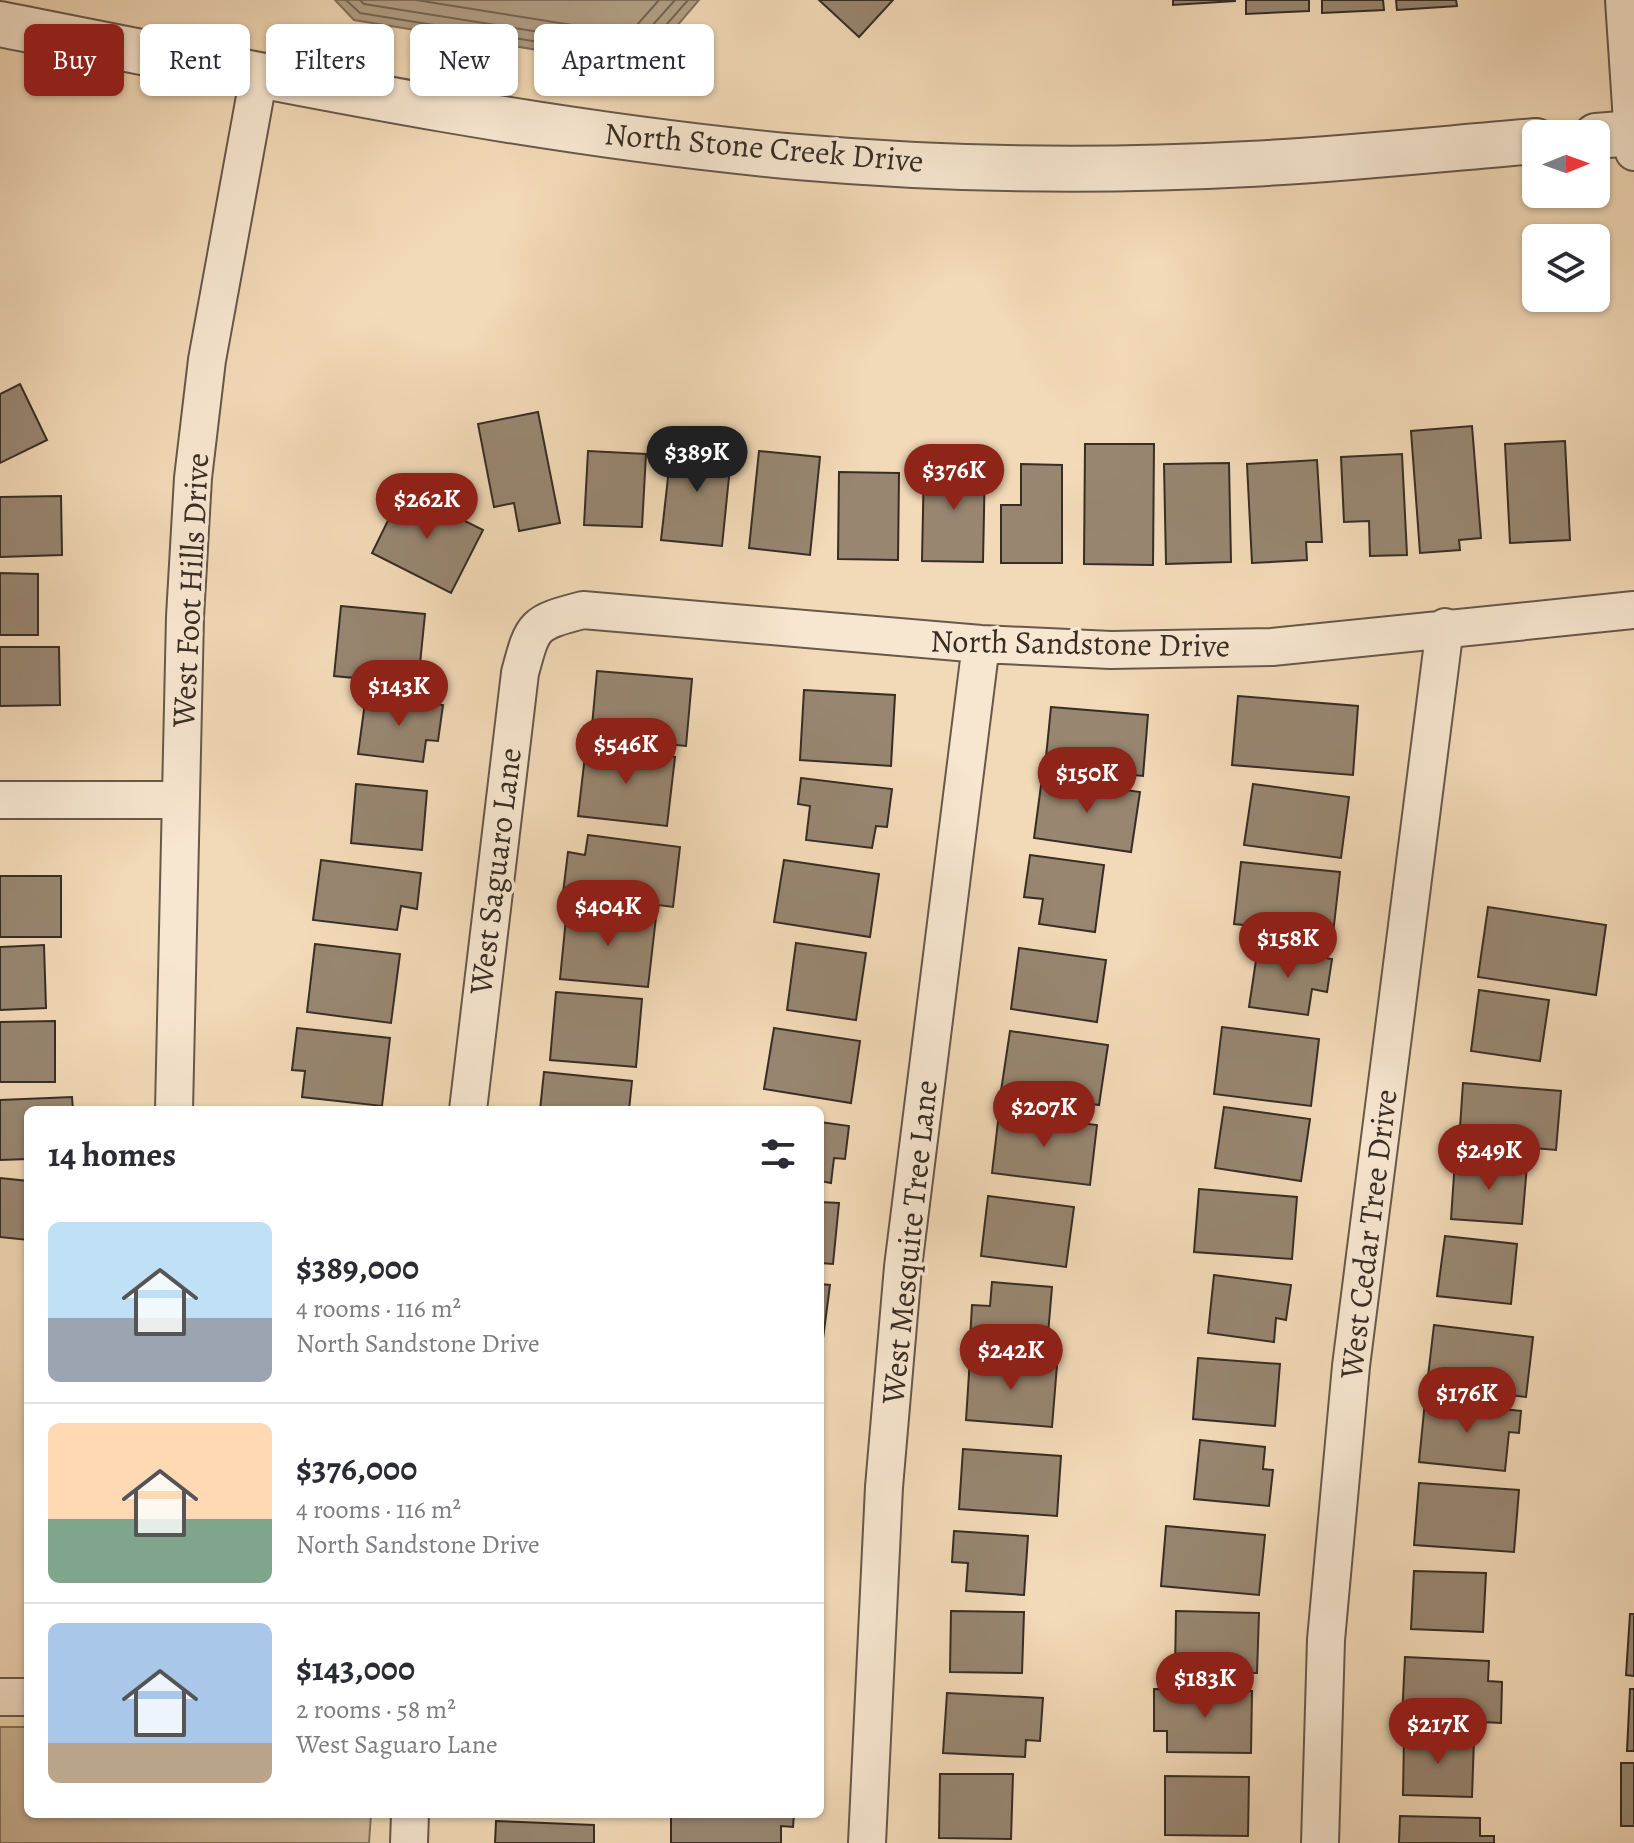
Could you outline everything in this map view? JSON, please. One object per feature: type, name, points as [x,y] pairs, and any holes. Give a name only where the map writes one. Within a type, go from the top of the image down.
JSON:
[{"type":"street","points":[[1624,0],[1624,138]]},
{"type":"street","name":"North Stone Creek Drive","points":[[0,24],[259,75],[697,146],[891,162],[1173,167],[1251,164],[1522,142]]},
{"type":"street","name":"West Foot Hills Drive","points":[[174,1106],[193,478],[207,360],[259,75]]},
{"type":"street","name":"North Sandstone Drive","points":[[531,632],[548,619],[583,610],[981,644],[1111,650],[1272,647],[1634,610]]},
{"type":"street","name":"West Cedar Tree Drive","points":[[1320,1843],[1326,1640],[1351,1366],[1445,627]]},
{"type":"street","name":"West Saguaro Lane","points":[[468,1106],[520,673],[531,632]]},
{"type":"street","name":"West Mesquite Tree Lane","points":[[867,1843],[884,1487],[903,1267],[981,644]]},
{"type":"street","points":[[0,800],[181,800]]},
{"type":"street","points":[[0,1697],[24,1697]]},
{"type":"street","points":[[409,1843],[410,1818]]},
{"type":"shaded area","points":[[0,1727],[24,1727],[24,1818],[371,1818],[369,1843],[0,1843]]},
{"type":"water","points":[[335,0],[699,0],[679,24],[534,24],[534,49],[518,47],[518,24],[410,24],[410,29],[394,27],[394,24],[354,20]]},
{"type":"building","points":[[819,0],[893,0],[859,37]]},
{"type":"building","points":[[1173,0],[1235,0],[1235,1],[1173,5]]},
{"type":"building","points":[[1246,0],[1309,0],[1309,11],[1246,14]]},
{"type":"building","points":[[1322,0],[1383,0],[1384,10],[1322,13]]},
{"type":"building","points":[[1396,0],[1456,0],[1457,6],[1397,10]]},
{"type":"building","points":[[20,384],[47,440],[0,463],[0,394]]},
{"type":"building","points":[[538,412],[560,523],[519,531],[514,503],[494,507],[478,424]]},
{"type":"building","points":[[1472,426],[1481,538],[1459,540],[1460,550],[1420,553],[1411,431]]},
{"type":"building","points":[[1565,441],[1570,540],[1510,543],[1505,444]]},
{"type":"building","points":[[672,442],[732,447],[722,546],[661,540]]},
{"type":"building","points":[[1085,444],[1154,444],[1153,565],[1084,564]]},
{"type":"building","points":[[588,451],[646,454],[642,527],[584,525]]},
{"type":"building","points":[[759,451],[820,457],[810,555],[749,548]]},
{"type":"building","points":[[1402,454],[1407,555],[1370,556],[1369,521],[1344,522],[1341,457]]},
{"type":"building","points":[[1317,460],[1322,542],[1306,542],[1307,560],[1252,563],[1247,464]]},
{"type":"building","points":[[924,462],[985,463],[983,562],[922,561]]},
{"type":"building","points":[[1229,463],[1231,562],[1166,564],[1164,464]]},
{"type":"building","points":[[1021,464],[1062,465],[1062,563],[1001,563],[1001,505],[1021,505]]},
{"type":"building","points":[[839,472],[899,473],[898,560],[838,559]]},
{"type":"building","points":[[403,490],[483,530],[451,593],[372,553]]},
{"type":"building","points":[[61,496],[62,555],[0,557],[0,497]]},
{"type":"building","points":[[0,573],[38,574],[38,635],[0,635]]},
{"type":"building","points":[[341,606],[425,614],[418,684],[334,676]]},
{"type":"building","points":[[0,647],[59,647],[60,705],[0,706]]},
{"type":"building","points":[[597,671],[692,679],[686,746],[591,737]]},
{"type":"building","points":[[804,690],[895,695],[891,766],[800,760]]},
{"type":"building","points":[[366,695],[443,705],[438,741],[426,740],[423,762],[358,754]]},
{"type":"building","points":[[1238,696],[1358,706],[1353,775],[1232,765]]},
{"type":"building","points":[[1051,707],[1148,715],[1143,776],[1045,767]]},
{"type":"building","points":[[586,747],[675,757],[667,826],[578,816]]},
{"type":"building","points":[[801,778],[892,789],[887,827],[876,826],[872,848],[806,840],[810,806],[798,804]]},
{"type":"building","points":[[1042,778],[1140,792],[1131,852],[1034,838]]},
{"type":"building","points":[[356,784],[427,791],[422,850],[351,843]]},
{"type":"building","points":[[1253,784],[1349,797],[1341,858],[1244,845]]},
{"type":"building","points":[[588,835],[680,847],[673,907],[563,893],[568,852],[585,855]]},
{"type":"building","points":[[1030,855],[1104,865],[1095,932],[1039,924],[1043,899],[1024,897]]},
{"type":"building","points":[[321,860],[421,873],[417,909],[401,906],[397,930],[313,920]]},
{"type":"building","points":[[784,860],[879,874],[870,937],[774,922]]},
{"type":"building","points":[[1241,862],[1340,872],[1333,934],[1234,924]]},
{"type":"building","points":[[0,876],[61,876],[61,937],[0,937]]},
{"type":"building","points":[[1488,907],[1606,925],[1596,995],[1478,977]]},
{"type":"building","points":[[567,908],[656,917],[648,987],[560,979]]},
{"type":"building","points":[[796,943],[866,953],[856,1020],[787,1010]]},
{"type":"building","points":[[315,944],[400,954],[391,1023],[307,1012]]},
{"type":"building","points":[[44,945],[46,1008],[0,1010],[0,947]]},
{"type":"building","points":[[1258,947],[1332,959],[1327,992],[1312,989],[1308,1015],[1249,1007]]},
{"type":"building","points":[[1019,948],[1106,960],[1097,1022],[1011,1009]]},
{"type":"building","points":[[1479,990],[1549,1000],[1540,1061],[1471,1051]]},
{"type":"building","points":[[556,992],[642,999],[636,1067],[550,1060]]},
{"type":"building","points":[[55,1021],[55,1082],[0,1082],[0,1022]]},
{"type":"building","points":[[1222,1027],[1319,1039],[1311,1106],[1214,1094]]},
{"type":"building","points":[[297,1028],[390,1038],[382,1106],[302,1097],[305,1071],[292,1070]]},
{"type":"building","points":[[774,1028],[860,1041],[851,1103],[764,1089]]},
{"type":"building","points":[[1010,1031],[1108,1045],[1099,1105],[1001,1091]]},
{"type":"building","points":[[544,1072],[632,1081],[629,1106],[540,1106]]},
{"type":"building","points":[[1463,1083],[1561,1091],[1556,1150],[1459,1142]]},
{"type":"building","points":[[72,1097],[73,1106],[24,1106],[24,1159],[0,1160],[0,1100]]},
{"type":"building","points":[[1224,1107],[1310,1119],[1301,1181],[1215,1168]]},
{"type":"building","points":[[999,1113],[1097,1125],[1090,1185],[992,1173]]},
{"type":"building","points":[[824,1123],[849,1126],[845,1159],[834,1158],[831,1183],[824,1182]]},
{"type":"building","points":[[1455,1160],[1527,1165],[1522,1224],[1451,1219]]},
{"type":"building","points":[[0,1178],[24,1181],[24,1240],[0,1237]]},
{"type":"building","points":[[1199,1189],[1297,1197],[1292,1259],[1194,1252]]},
{"type":"building","points":[[988,1196],[1074,1207],[1066,1267],[981,1256]]},
{"type":"building","points":[[824,1202],[839,1203],[833,1264],[824,1263]]},
{"type":"building","points":[[1445,1236],[1517,1244],[1511,1304],[1437,1296]]},
{"type":"building","points":[[1214,1275],[1291,1285],[1286,1320],[1276,1318],[1274,1342],[1208,1333]]},
{"type":"building","points":[[992,1282],[1052,1287],[1047,1346],[970,1340],[972,1305],[990,1306]]},
{"type":"building","points":[[824,1284],[830,1285],[824,1331]]},
{"type":"building","points":[[1434,1325],[1533,1337],[1526,1397],[1427,1385]]},
{"type":"building","points":[[970,1358],[1057,1365],[1052,1427],[966,1420]]},
{"type":"building","points":[[1198,1358],[1280,1364],[1275,1426],[1193,1419]]},
{"type":"building","points":[[1425,1401],[1521,1411],[1519,1433],[1509,1432],[1505,1471],[1419,1462]]},
{"type":"building","points":[[1200,1440],[1265,1447],[1263,1469],[1273,1470],[1269,1506],[1194,1499]]},
{"type":"building","points":[[963,1449],[1061,1456],[1057,1516],[959,1509]]},
{"type":"building","points":[[1419,1483],[1519,1490],[1514,1552],[1414,1545]]},
{"type":"building","points":[[1166,1526],[1265,1535],[1259,1595],[1161,1586]]},
{"type":"building","points":[[954,1531],[1028,1536],[1024,1595],[966,1591],[968,1563],[952,1562]]},
{"type":"building","points":[[1414,1571],[1486,1573],[1483,1632],[1411,1629]]},
{"type":"building","points":[[951,1611],[1024,1612],[1022,1673],[950,1672]]},
{"type":"building","points":[[1176,1611],[1259,1613],[1257,1673],[1175,1671]]},
{"type":"building","points":[[1630,1614],[1634,1614],[1634,1676],[1626,1675]]},
{"type":"building","points":[[1405,1657],[1489,1661],[1488,1681],[1502,1682],[1501,1723],[1402,1718]]},
{"type":"building","points":[[1154,1689],[1252,1691],[1251,1753],[1167,1752],[1167,1731],[1154,1731]]},
{"type":"building","points":[[1630,1689],[1634,1689],[1634,1751],[1627,1751]]},
{"type":"building","points":[[947,1693],[1043,1698],[1040,1741],[1026,1740],[1025,1757],[943,1753]]},
{"type":"building","points":[[1404,1736],[1474,1738],[1472,1797],[1403,1795]]},
{"type":"building","points":[[1621,1763],[1634,1763],[1634,1826],[1621,1826]]},
{"type":"building","points":[[940,1774],[1013,1774],[1011,1839],[939,1838]]},
{"type":"building","points":[[1165,1776],[1249,1777],[1248,1836],[1165,1835]]},
{"type":"building","points":[[1400,1816],[1480,1818],[1480,1836],[1494,1836],[1494,1843],[1399,1843]]},
{"type":"building","points":[[671,1818],[794,1818],[793,1827],[781,1826],[781,1843],[671,1843]]},
{"type":"building","points":[[496,1821],[594,1825],[594,1843],[495,1843]]}]
